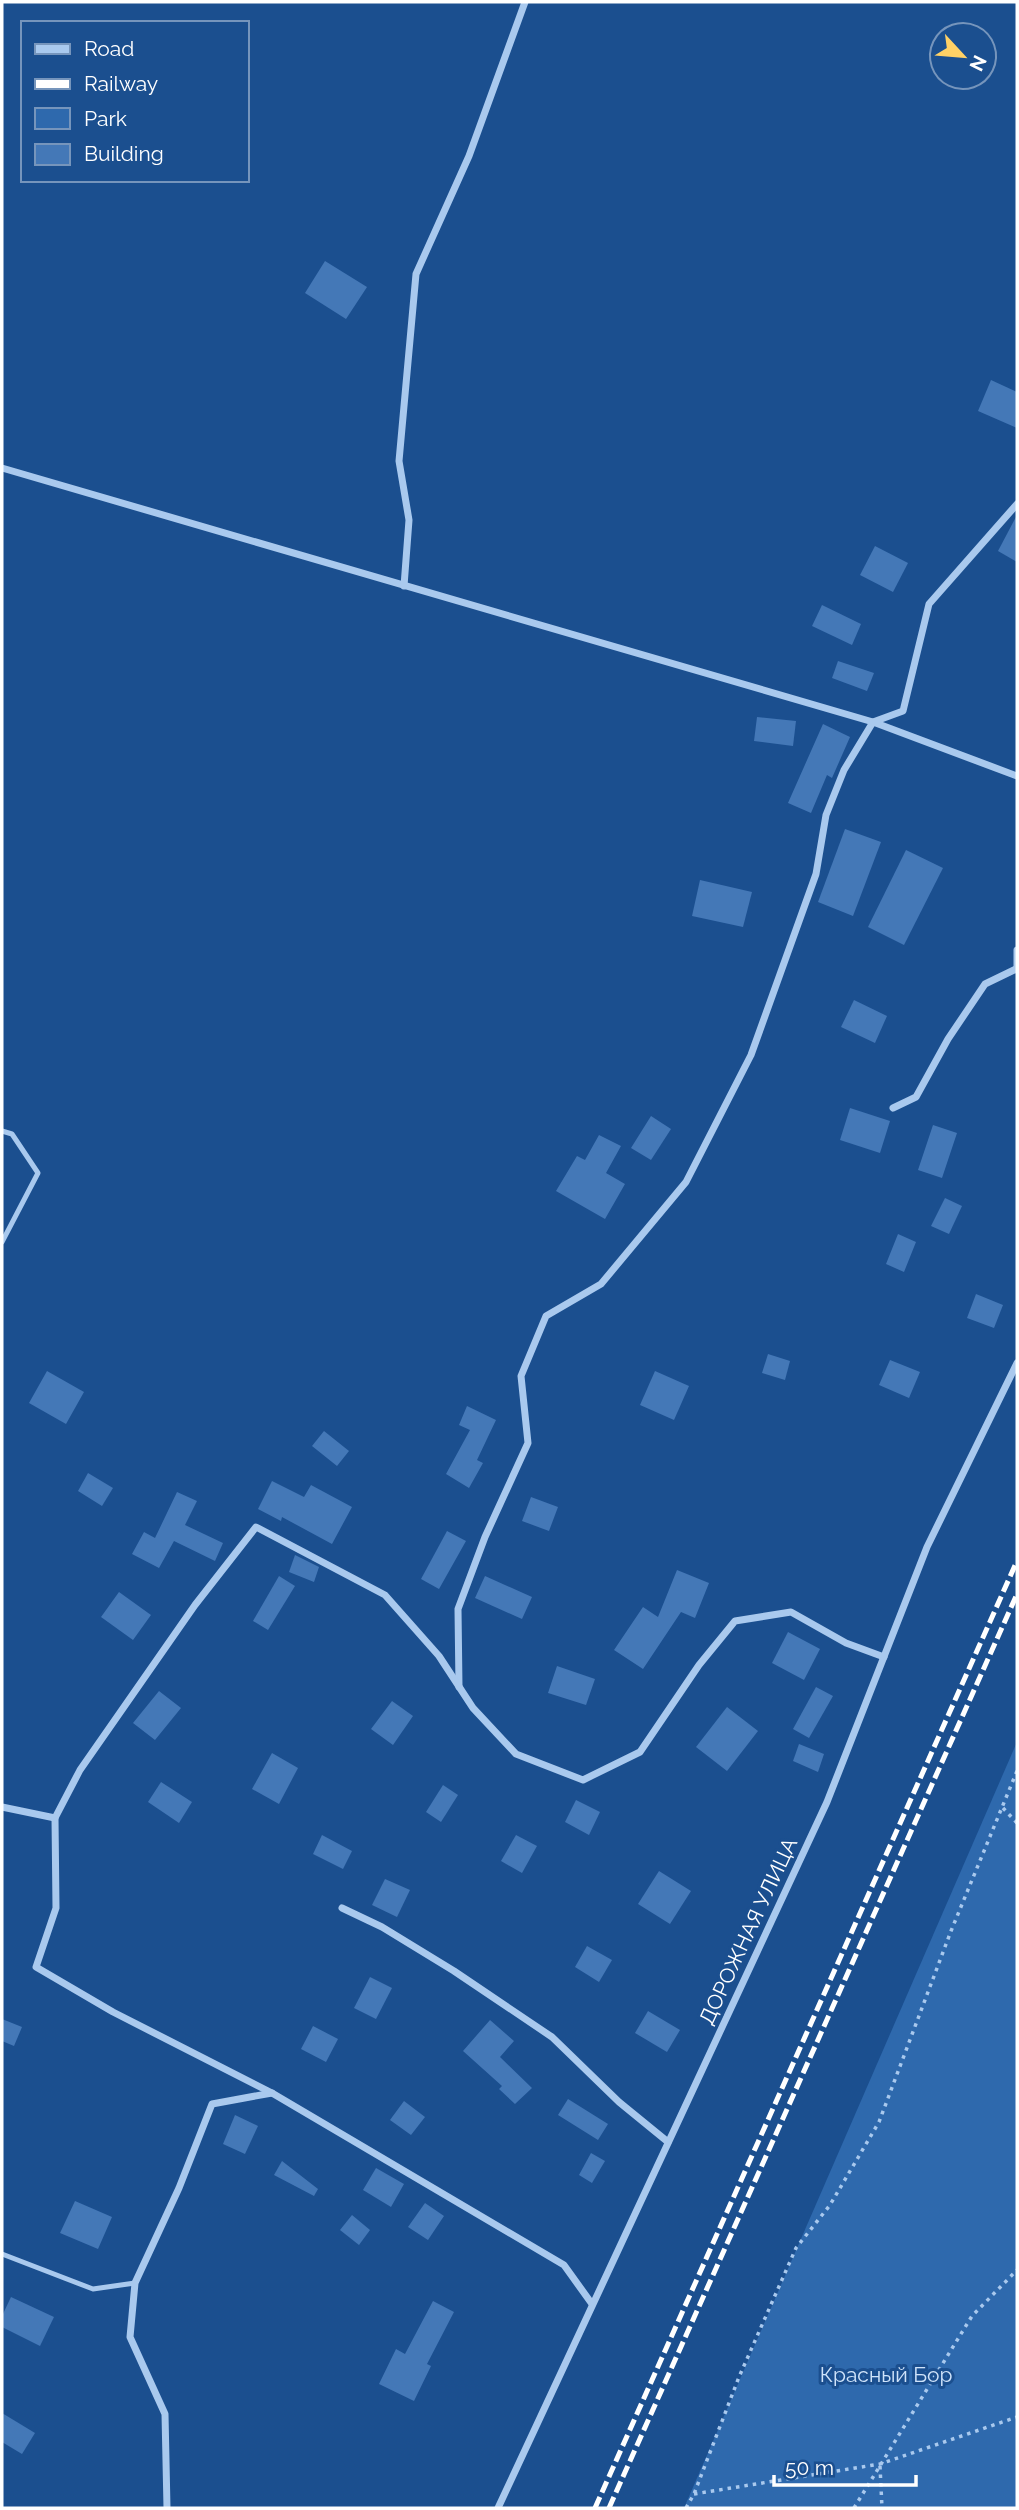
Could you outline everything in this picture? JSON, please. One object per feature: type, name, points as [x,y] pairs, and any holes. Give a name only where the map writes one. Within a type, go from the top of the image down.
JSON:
[{"type":"street","points":[[404,586],[409,520],[399,461],[416,274],[470,156],[525,2]]},
{"type":"street","points":[[2,468],[873,722],[1017,776]]},
{"type":"street","points":[[459,1687],[458,1609],[485,1536],[528,1443],[521,1376],[546,1316],[601,1284],[687,1182],[751,1055],[816,874],[826,815],[844,770],[873,722],[903,711],[929,604],[1017,505]]},
{"type":"street","points":[[893,1108],[916,1097],[948,1039],[985,984],[1017,969],[1017,950]]},
{"type":"street","name":"ДОРОЖНАЯ УЛИЦА","points":[[498,2508],[827,1802],[927,1547],[1017,1363]]},
{"type":"street","points":[[592,2304],[564,2265],[272,2093],[113,2012],[36,1967],[56,1908],[55,1818],[80,1770],[195,1605],[256,1527],[385,1595],[439,1656],[473,1708],[516,1754],[583,1780],[640,1752],[699,1665],[735,1621],[791,1612],[846,1643],[884,1657]]},
{"type":"street","points":[[2,1807],[55,1818]]},
{"type":"street","points":[[342,1909],[382,1927],[444,1964],[552,2037],[619,2102],[668,2142]]},
{"type":"street","points":[[167,2508],[166,2414],[131,2337],[135,2283],[179,2188],[212,2104],[272,2093]]},
{"type":"lane","points":[[2,1131],[12,1134],[38,1173],[2,1242]]},
{"type":"lane","points":[[2,2254],[93,2289],[135,2283]]},
{"type":"path","points":[[686,2508],[694,2494],[739,2377],[796,2248],[830,2205],[879,2122],[951,1931],[1017,1771]]},
{"type":"path","points":[[1003,1808],[1017,1823]]},
{"type":"path","points":[[854,2508],[972,2316],[1017,2270]]},
{"type":"path","points":[[694,2494],[880,2464],[1017,2417]]},
{"type":"path","points":[[880,2464],[882,2508]]},
{"type":"green space","name":"Красный Бор","points":[[1017,1742],[1017,2508],[684,2508]]},
{"type":"building","points":[[325,261],[367,287],[346,319],[305,293]]},
{"type":"building","points":[[991,380],[1017,392],[1017,428],[978,411]]},
{"type":"building","points":[[1017,515],[1017,562],[998,551]]},
{"type":"building","points":[[875,546],[908,563],[893,592],[860,575]]},
{"type":"building","points":[[822,605],[861,624],[852,645],[812,626]]},
{"type":"building","points":[[838,661],[874,673],[867,691],[832,678]]},
{"type":"building","points":[[757,717],[796,721],[793,746],[754,741]]},
{"type":"building","points":[[823,724],[850,737],[832,778],[827,775],[811,813],[788,803]]},
{"type":"building","points":[[845,829],[881,842],[853,916],[818,902]]},
{"type":"building","points":[[906,850],[943,868],[904,945],[868,927]]},
{"type":"building","points":[[700,880],[752,892],[743,927],[692,916]]},
{"type":"building","points":[[854,1000],[887,1016],[875,1043],[841,1027]]},
{"type":"building","points":[[850,1108],[890,1121],[880,1153],[840,1140]]},
{"type":"building","points":[[651,1116],[671,1129],[651,1160],[631,1148]]},
{"type":"building","points":[[933,1125],[957,1133],[942,1178],[918,1170]]},
{"type":"building","points":[[599,1135],[621,1146],[606,1173],[625,1184],[605,1219],[556,1191],[577,1156],[585,1160]]},
{"type":"building","points":[[945,1198],[962,1206],[949,1234],[931,1226]]},
{"type":"building","points":[[898,1234],[916,1242],[904,1272],[886,1264]]},
{"type":"building","points":[[976,1294],[1003,1305],[994,1328],[967,1318]]},
{"type":"building","points":[[768,1354],[790,1361],[785,1380],[762,1373]]},
{"type":"building","points":[[890,1360],[920,1372],[909,1398],[879,1385]]},
{"type":"building","points":[[47,1371],[84,1392],[66,1424],[29,1403]]},
{"type":"building","points":[[655,1371],[689,1386],[674,1420],[640,1405]]},
{"type":"building","points":[[467,1406],[496,1420],[477,1460],[483,1463],[469,1488],[446,1474],[470,1430],[459,1425]]},
{"type":"building","points":[[324,1431],[349,1451],[337,1466],[312,1446]]},
{"type":"building","points":[[88,1473],[113,1488],[102,1506],[78,1491]]},
{"type":"building","points":[[272,1481],[304,1497],[311,1485],[352,1507],[332,1544],[282,1517],[281,1521],[258,1509]]},
{"type":"building","points":[[177,1492],[197,1501],[185,1525],[223,1543],[215,1561],[174,1541],[159,1568],[132,1554],[144,1532],[155,1538]]},
{"type":"building","points":[[531,1497],[558,1507],[549,1531],[522,1521]]},
{"type":"building","points":[[447,1531],[466,1541],[439,1589],[421,1579]]},
{"type":"building","points":[[295,1555],[319,1567],[314,1582],[289,1572]]},
{"type":"building","points":[[677,1570],[709,1583],[695,1618],[681,1612],[643,1669],[614,1650],[643,1607],[658,1617]]},
{"type":"building","points":[[279,1576],[295,1586],[268,1630],[253,1621]]},
{"type":"building","points":[[485,1576],[532,1597],[522,1619],[475,1598]]},
{"type":"building","points":[[119,1592],[151,1615],[133,1640],[101,1617]]},
{"type":"building","points":[[788,1632],[820,1649],[804,1680],[772,1663]]},
{"type":"building","points":[[557,1666],[595,1679],[586,1705],[548,1693]]},
{"type":"building","points":[[816,1687],[833,1696],[809,1738],[793,1729]]},
{"type":"building","points":[[159,1691],[181,1708],[155,1740],[133,1723]]},
{"type":"building","points":[[392,1701],[413,1716],[393,1745],[371,1729]]},
{"type":"building","points":[[727,1707],[758,1731],[727,1771],[696,1747]]},
{"type":"building","points":[[799,1744],[824,1754],[818,1772],[793,1761]]},
{"type":"building","points":[[272,1753],[298,1768],[279,1804],[252,1789]]},
{"type":"building","points":[[161,1782],[192,1802],[179,1823],[148,1802]]},
{"type":"building","points":[[443,1785],[458,1795],[441,1822],[426,1812]]},
{"type":"building","points":[[576,1800],[600,1812],[589,1835],[565,1822]]},
{"type":"building","points":[[322,1835],[352,1851],[343,1869],[313,1854]]},
{"type":"building","points":[[516,1835],[537,1846],[522,1873],[501,1861]]},
{"type":"building","points":[[659,1871],[691,1891],[670,1924],[638,1904]]},
{"type":"building","points":[[385,1879],[410,1890],[397,1917],[372,1905]]},
{"type":"building","points":[[587,1946],[612,1960],[599,1982],[575,1967]]},
{"type":"building","points":[[370,1977],[392,1988],[376,2019],[354,2008]]},
{"type":"building","points":[[648,2011],[680,2030],[667,2052],[635,2033]]},
{"type":"building","points":[[2,2019],[22,2027],[14,2046],[2,2041]]},
{"type":"building","points":[[490,2020],[514,2041],[500,2057],[532,2088],[515,2104],[499,2089],[502,2086],[463,2051]]},
{"type":"building","points":[[313,2026],[338,2039],[326,2062],[301,2049]]},
{"type":"building","points":[[568,2099],[608,2124],[598,2140],[558,2115]]},
{"type":"building","points":[[404,2101],[425,2117],[411,2135],[390,2120]]},
{"type":"building","points":[[235,2115],[258,2126],[245,2154],[223,2144]]},
{"type":"building","points":[[591,2153],[605,2161],[592,2183],[579,2175]]},
{"type":"building","points":[[282,2161],[318,2189],[314,2196],[274,2175]]},
{"type":"building","points":[[376,2168],[404,2184],[391,2207],[363,2190]]},
{"type":"building","points":[[75,2201],[112,2217],[98,2249],[60,2233]]},
{"type":"building","points":[[425,2203],[444,2216],[428,2240],[408,2227]]},
{"type":"building","points":[[352,2215],[370,2230],[359,2245],[340,2230]]},
{"type":"building","points":[[11,2297],[54,2317],[40,2346],[2,2327],[2,2316]]},
{"type":"building","points":[[433,2301],[454,2312],[427,2364],[431,2366],[414,2401],[379,2384],[396,2349],[405,2354]]},
{"type":"building","points":[[2,2413],[35,2433],[22,2454],[2,2442]]},
{"type":"railway","points":[[595,2508],[1017,1561]]},
{"type":"railway","points":[[609,2508],[1017,1594]]}]
